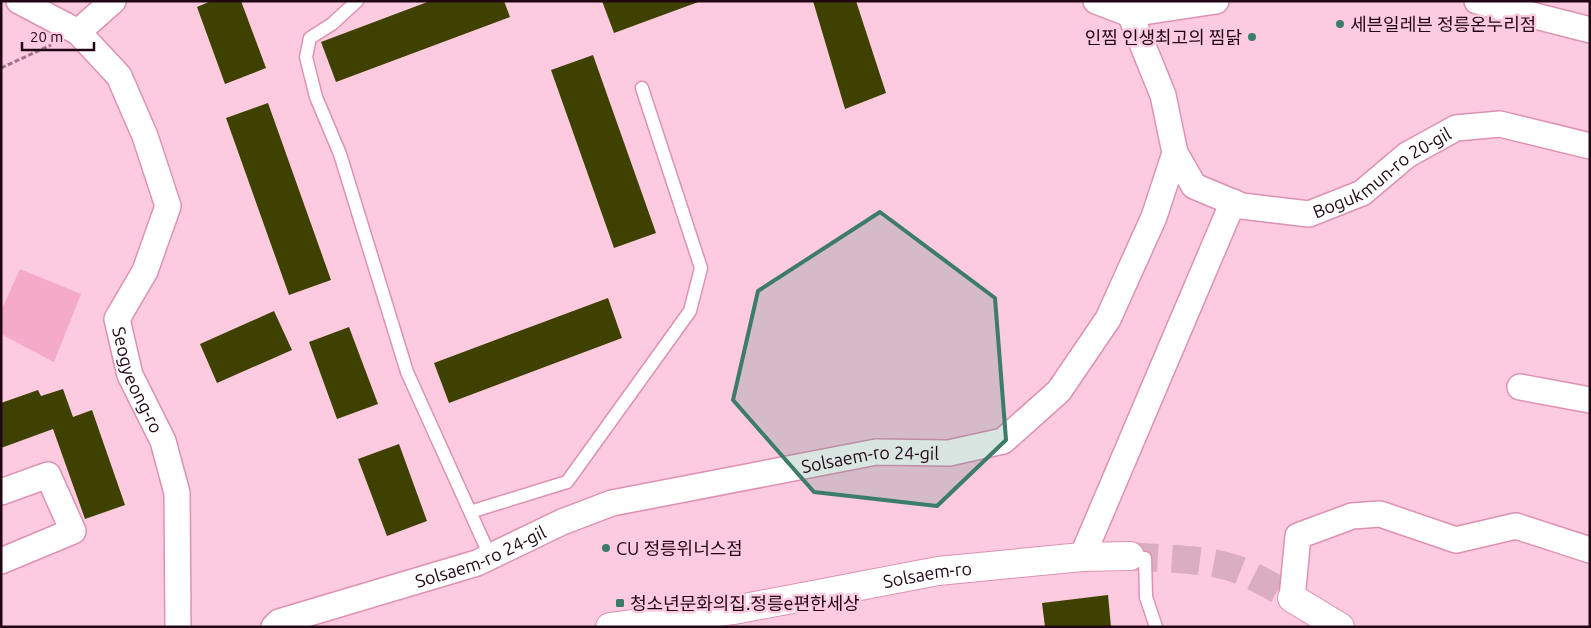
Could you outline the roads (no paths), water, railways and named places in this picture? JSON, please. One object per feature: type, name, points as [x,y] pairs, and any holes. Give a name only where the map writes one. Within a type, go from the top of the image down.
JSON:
[{"type":"main road","name":"Solsaem-ro","points":[[610,627],[734,610],[938,571],[1082,557],[1138,557]]},
{"type":"main road","points":[[1292,598],[1340,627]]},
{"type":"street","name":"Seogyeong-ro","points":[[19,1],[78,32],[119,76],[145,136],[168,206],[145,271],[117,320],[130,375],[164,441],[177,493],[178,627]]},
{"type":"street","points":[[78,32],[113,1]]},
{"type":"street","points":[[1096,1],[1130,14],[1216,1]]},
{"type":"street","points":[[1477,1],[1590,30]]},
{"type":"street","points":[[1130,14],[1162,95],[1175,153]]},
{"type":"street","name":"Bogukmun-ro 20-gil","points":[[1175,153],[1194,186],[1242,206],[1309,214],[1362,193],[1407,155],[1456,128],[1500,124],[1590,146]]},
{"type":"street","name":"Solsaem-ro 24-gil","points":[[274,627],[279,622],[477,563],[562,522],[612,503],[876,452],[949,453],[1003,441],[1058,391],[1108,319],[1154,217],[1175,153]]},
{"type":"street","points":[[1082,557],[1232,202]]},
{"type":"street","points":[[1520,387],[1590,400]]},
{"type":"street","points":[[1,492],[48,475],[73,531],[1,561]]},
{"type":"street","points":[[1292,598],[1298,536],[1352,516],[1380,514],[1456,540],[1516,526],[1590,550]]},
{"type":"lane","points":[[357,1],[332,24],[310,38],[306,57],[316,97],[340,154],[407,372],[490,556]]},
{"type":"lane","points":[[470,512],[567,482],[690,311],[701,268],[642,88]]},
{"type":"lane","points":[[1138,557],[1146,597],[1156,627]]},
{"type":"tunnel","points":[[1130,556],[1190,560],[1226,566],[1268,584],[1292,598]]},
{"type":"place","name":"세븐일레븐 정릉온누리점","points":[[1340,24]]},
{"type":"place","name":"인찜 인생최고의 찜닭","points":[[1252,37]]},
{"type":"place","name":"CU 정릉위너스점","points":[[606,548]]},
{"type":"place","name":"청소년문화의집.정릉e편한세상","points":[[620,603]]}]
